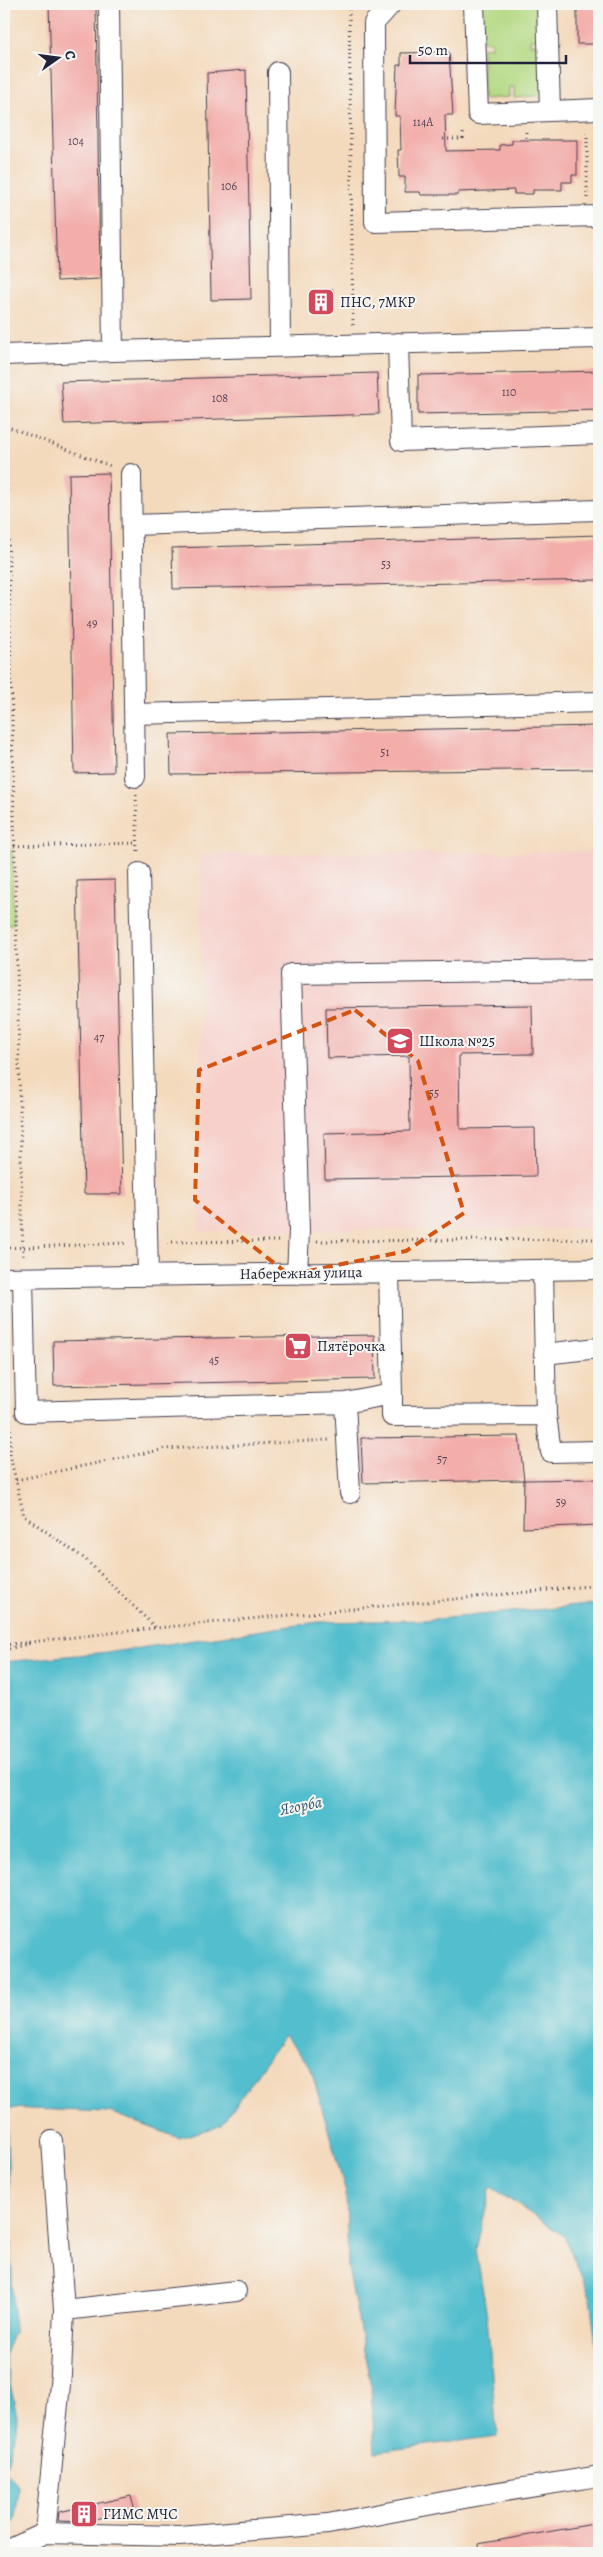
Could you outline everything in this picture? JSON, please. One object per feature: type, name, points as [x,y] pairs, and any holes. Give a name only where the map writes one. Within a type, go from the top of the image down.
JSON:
[{"type":"street","points":[[109,4],[113,352]]},
{"type":"street","points":[[391,4],[374,23],[375,222],[599,216]]},
{"type":"street","points":[[474,4],[478,114],[599,109]]},
{"type":"street","points":[[547,4],[550,111]]},
{"type":"street","points":[[278,72],[280,347]]},
{"type":"street","points":[[4,355],[599,338]]},
{"type":"street","points":[[398,343],[401,441],[599,434]]},
{"type":"street","points":[[131,474],[135,777]]},
{"type":"street","points":[[132,525],[599,510]]},
{"type":"street","points":[[134,714],[599,702]]},
{"type":"street","points":[[139,873],[148,1275]]},
{"type":"street","points":[[297,1274],[299,1231],[291,974],[599,970]]},
{"type":"street","name":"Набережная улица","points":[[13,1278],[599,1269]]},
{"type":"street","points":[[543,1270],[546,1415],[551,1452],[599,1451]]},
{"type":"street","points":[[389,1272],[392,1416],[546,1415]]},
{"type":"street","points":[[13,1278],[26,1412],[345,1403],[392,1394]]},
{"type":"street","points":[[544,1354],[598,1348]]},
{"type":"street","points":[[345,1403],[350,1493]]},
{"type":"street","points":[[45,2533],[61,2374],[64,2310],[52,2140]]},
{"type":"street","points":[[64,2310],[236,2291]]},
{"type":"street","points":[[4,2552],[45,2533],[179,2536],[328,2524],[480,2495],[599,2476]]},
{"type":"path","points":[[349,4],[354,344]]},
{"type":"path","points":[[443,139],[463,139],[463,131]]},
{"type":"path","points":[[4,214],[4,355],[14,847],[13,1278]]},
{"type":"path","points":[[6,426],[131,474]]},
{"type":"path","points":[[135,777],[139,873]]},
{"type":"path","points":[[4,846],[138,843]]},
{"type":"path","points":[[9,1416],[10,1455],[24,1516],[85,1559],[156,1628]]},
{"type":"path","points":[[16,1480],[165,1449],[347,1440]]},
{"type":"path","points":[[4,1644],[599,1585]]},
{"type":"path","points":[[4,1650],[44,1640]]},
{"type":"highlighted area","points":[[355,1010],[418,1061],[464,1213],[406,1251],[289,1275],[195,1200],[199,1070]]},
{"type":"shaded area","name":"Школа №25","points":[[599,852],[599,1228],[200,1231],[201,854]]},
{"type":"green space","points":[[481,4],[538,4],[539,39],[530,39],[530,44],[540,44],[543,95],[514,98],[514,87],[509,87],[509,97],[483,99],[482,48],[491,47],[491,41],[482,41]]},
{"type":"green space","points":[[4,850],[12,850],[13,924],[4,925]]},
{"type":"water","name":"Ягорба","points":[[599,1604],[599,2371],[590,2296],[564,2236],[491,2187],[476,2249],[487,2316],[497,2436],[375,2452],[371,2387],[348,2268],[346,2193],[310,2066],[284,2035],[222,2125],[179,2138],[109,2112],[6,2108],[14,2332],[4,2356],[4,1662],[119,1651],[318,1622],[424,1620]]},
{"type":"water","points":[[4,2356],[18,2421],[5,2471],[18,2486],[16,2518],[4,2535]]},
{"type":"building","points":[[49,4],[96,4],[100,279],[57,281]]},
{"type":"building","points":[[577,4],[599,4],[599,44],[577,44]]},
{"type":"building","points":[[449,52],[453,115],[445,115],[446,151],[500,150],[500,145],[512,144],[512,140],[577,140],[577,175],[572,175],[572,182],[562,182],[562,190],[533,190],[533,194],[514,194],[514,190],[458,192],[458,195],[421,195],[420,192],[405,192],[405,177],[399,177],[398,150],[401,150],[400,116],[395,116],[397,65],[401,65],[401,53]]},
{"type":"building","points":[[246,70],[251,299],[211,300],[207,73]]},
{"type":"building","name":"ПНС, 7МКР","points":[[333,290],[333,312],[310,313],[310,291]]},
{"type":"building","points":[[599,371],[599,410],[418,414],[418,375]]},
{"type":"building","points":[[377,373],[379,414],[64,424],[61,382]]},
{"type":"building","points":[[109,473],[114,772],[74,773],[69,474]]},
{"type":"building","points":[[599,535],[599,580],[173,589],[172,548]]},
{"type":"building","points":[[599,726],[599,769],[171,774],[170,734]]},
{"type":"building","points":[[115,880],[122,1194],[84,1194],[77,881]]},
{"type":"building","points":[[532,1005],[533,1054],[459,1055],[460,1129],[535,1128],[536,1176],[325,1179],[324,1133],[410,1131],[409,1056],[327,1058],[326,1008]]},
{"type":"building","points":[[374,1335],[375,1379],[54,1386],[53,1341]]},
{"type":"building","points":[[519,1436],[524,1480],[363,1483],[361,1438]]},
{"type":"building","points":[[599,1479],[599,1525],[523,1528],[524,1480]]},
{"type":"building","points":[[131,2496],[135,2512],[85,2522],[58,2521],[59,2512]]},
{"type":"building","points":[[599,2523],[599,2553],[479,2553],[478,2544]]},
{"type":"place","name":"ПНС, 7МКР","points":[[321,302]]},
{"type":"place","name":"Школа №25","points":[[400,1041]]},
{"type":"place","name":"Пятёрочка","points":[[298,1346]]},
{"type":"place","name":"ГИМС МЧС","points":[[84,2514]]}]
